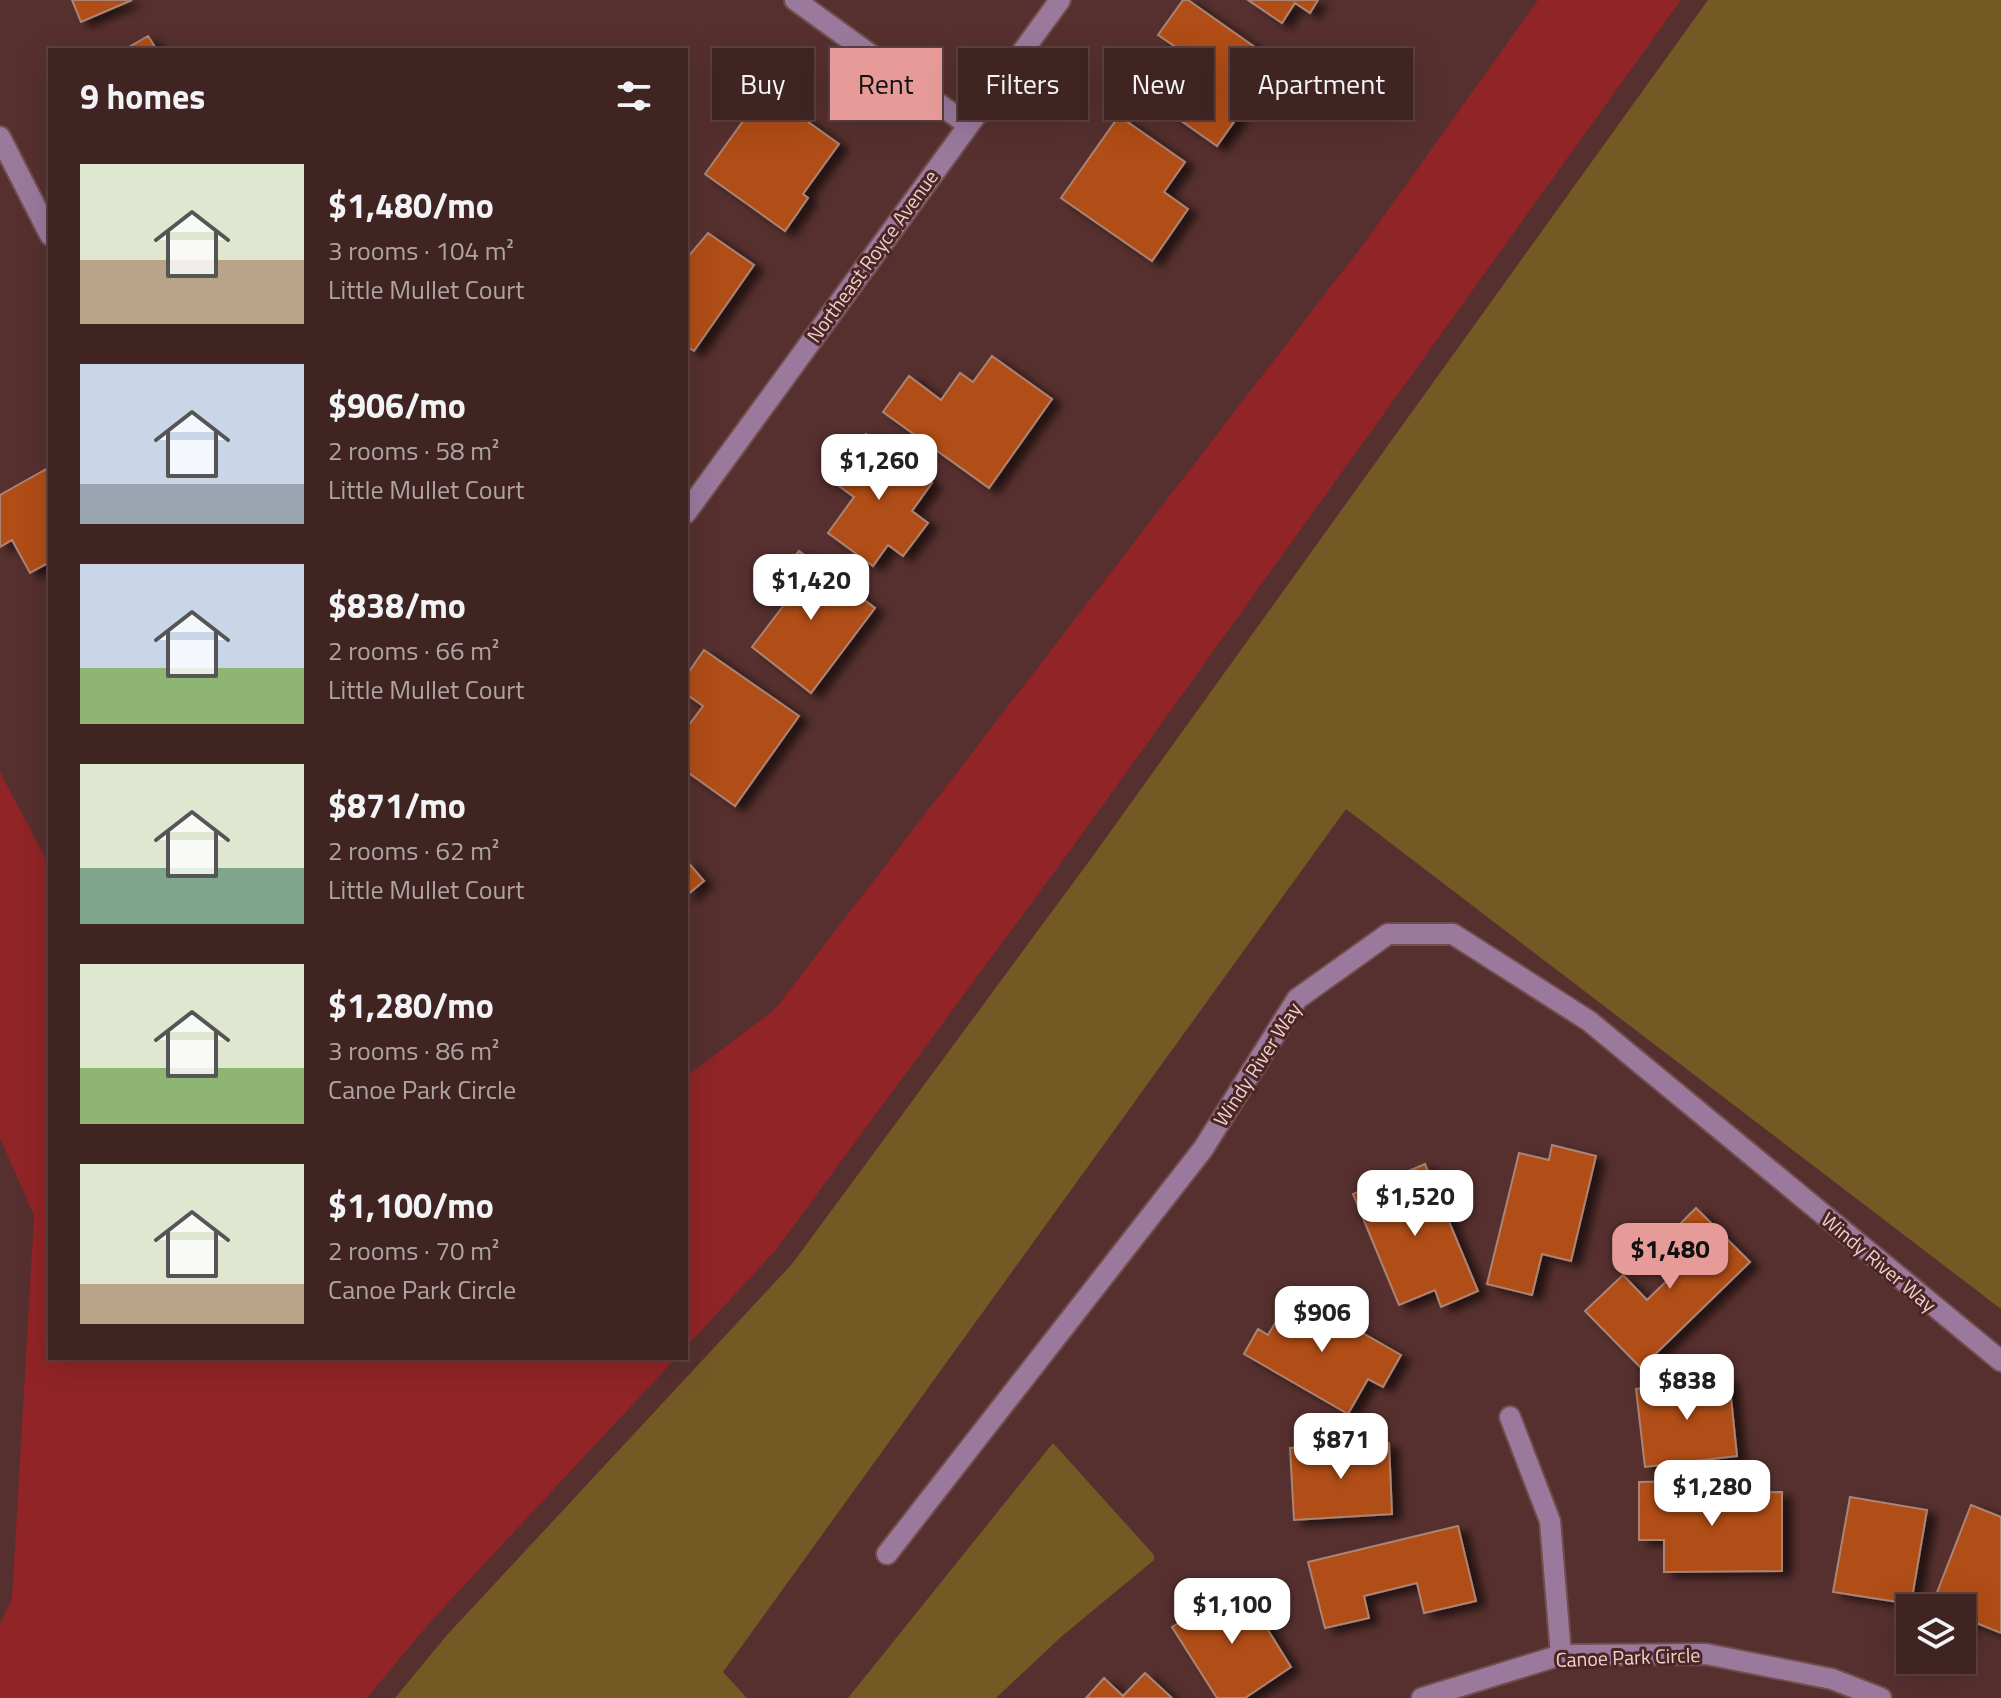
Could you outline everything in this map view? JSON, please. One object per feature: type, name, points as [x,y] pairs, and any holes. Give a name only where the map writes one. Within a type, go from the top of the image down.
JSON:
[{"type":"street","points":[[795,0],[968,125]]},
{"type":"street","name":"Northeast Royce Avenue","points":[[688,510],[1060,0]]},
{"type":"street","points":[[0,137],[48,231]]},
{"type":"street","name":"Windy River Way","points":[[887,1554],[1203,1149],[1297,999],[1388,934],[1453,934],[1589,1021],[2001,1361]]},
{"type":"street","points":[[1510,1417],[1550,1521],[1561,1655]]},
{"type":"street","name":"Canoe Park Circle","points":[[1422,1698],[1561,1655],[1706,1654],[1832,1679],[1881,1698]]},
{"type":"shaded area","points":[[1538,0],[1681,0],[1072,848],[775,1251],[688,1345],[688,1075],[775,1009],[1368,238]]},
{"type":"shaded area","points":[[1708,0],[2001,0],[2001,1309],[1346,809],[723,1672],[747,1698],[395,1698],[447,1635],[792,1264],[1090,860]]},
{"type":"shaded area","points":[[0,772],[48,863],[48,1360],[674,1360],[431,1621],[367,1698],[0,1698],[0,1624],[12,1598],[34,1216],[0,1138]]},
{"type":"shaded area","points":[[1053,1443],[1154,1555],[1154,1560],[1062,1636],[996,1698],[848,1698]]},
{"type":"building","points":[[72,0],[132,0],[81,22]]},
{"type":"building","points":[[1183,0],[1188,0],[1256,48],[1230,48],[1230,120],[1235,120],[1217,146],[1180,120],[1214,120],[1214,48],[1177,48],[1158,35]]},
{"type":"building","points":[[1248,0],[1318,0],[1310,13],[1295,3],[1282,23]]},
{"type":"building","points":[[148,36],[156,48],[127,48]]},
{"type":"building","points":[[744,120],[805,120],[839,144],[803,194],[808,198],[785,231],[705,174]]},
{"type":"building","points":[[1116,120],[1125,120],[1185,162],[1164,192],[1188,209],[1152,261],[1061,198]]},
{"type":"building","points":[[708,233],[754,265],[694,351],[688,347],[688,257]]},
{"type":"building","points":[[992,356],[1052,399],[989,488],[883,412],[909,376],[941,400],[960,373],[973,382]]},
{"type":"building","points":[[866,434],[932,483],[912,511],[928,523],[903,556],[888,545],[873,566],[828,533],[854,497],[832,481]]},
{"type":"building","points":[[48,468],[48,563],[30,573],[12,540],[0,547],[0,495]]},
{"type":"building","points":[[799,551],[875,608],[811,693],[752,647],[790,597],[773,584]]},
{"type":"building","points":[[704,650],[799,716],[735,806],[688,772],[688,726],[703,706],[688,695],[688,673]]},
{"type":"building","points":[[688,862],[704,881],[688,894]]},
{"type":"building","points":[[1552,1145],[1596,1156],[1571,1261],[1542,1254],[1532,1295],[1487,1284],[1519,1153],[1549,1160]]},
{"type":"building","points":[[1425,1164],[1478,1291],[1441,1307],[1435,1290],[1399,1305],[1353,1194]]},
{"type":"building","points":[[1696,1208],[1750,1262],[1641,1368],[1585,1311],[1623,1275],[1647,1300],[1686,1262],[1664,1240]]},
{"type":"building","points":[[1293,1293],[1401,1355],[1383,1387],[1368,1379],[1348,1414],[1244,1354],[1258,1329],[1268,1335]]},
{"type":"building","points":[[1729,1378],[1737,1456],[1645,1467],[1636,1389]]},
{"type":"building","points":[[1389,1443],[1392,1514],[1294,1520],[1290,1448]]},
{"type":"building","points":[[1690,1481],[1690,1493],[1782,1492],[1782,1571],[1664,1572],[1664,1540],[1639,1540],[1639,1482]]},
{"type":"building","points":[[1850,1497],[1927,1510],[1913,1594],[1896,1594],[1896,1602],[1833,1592]]},
{"type":"building","points":[[1971,1505],[2001,1517],[2001,1633],[1976,1623],[1976,1594],[1936,1594]]},
{"type":"building","points":[[1458,1526],[1476,1601],[1424,1613],[1417,1583],[1364,1596],[1369,1618],[1325,1628],[1308,1562]]},
{"type":"building","points":[[1240,1585],[1291,1667],[1245,1698],[1217,1698],[1172,1627]]},
{"type":"building","points":[[1145,1673],[1172,1698],[1086,1698],[1104,1678],[1123,1696]]}]
